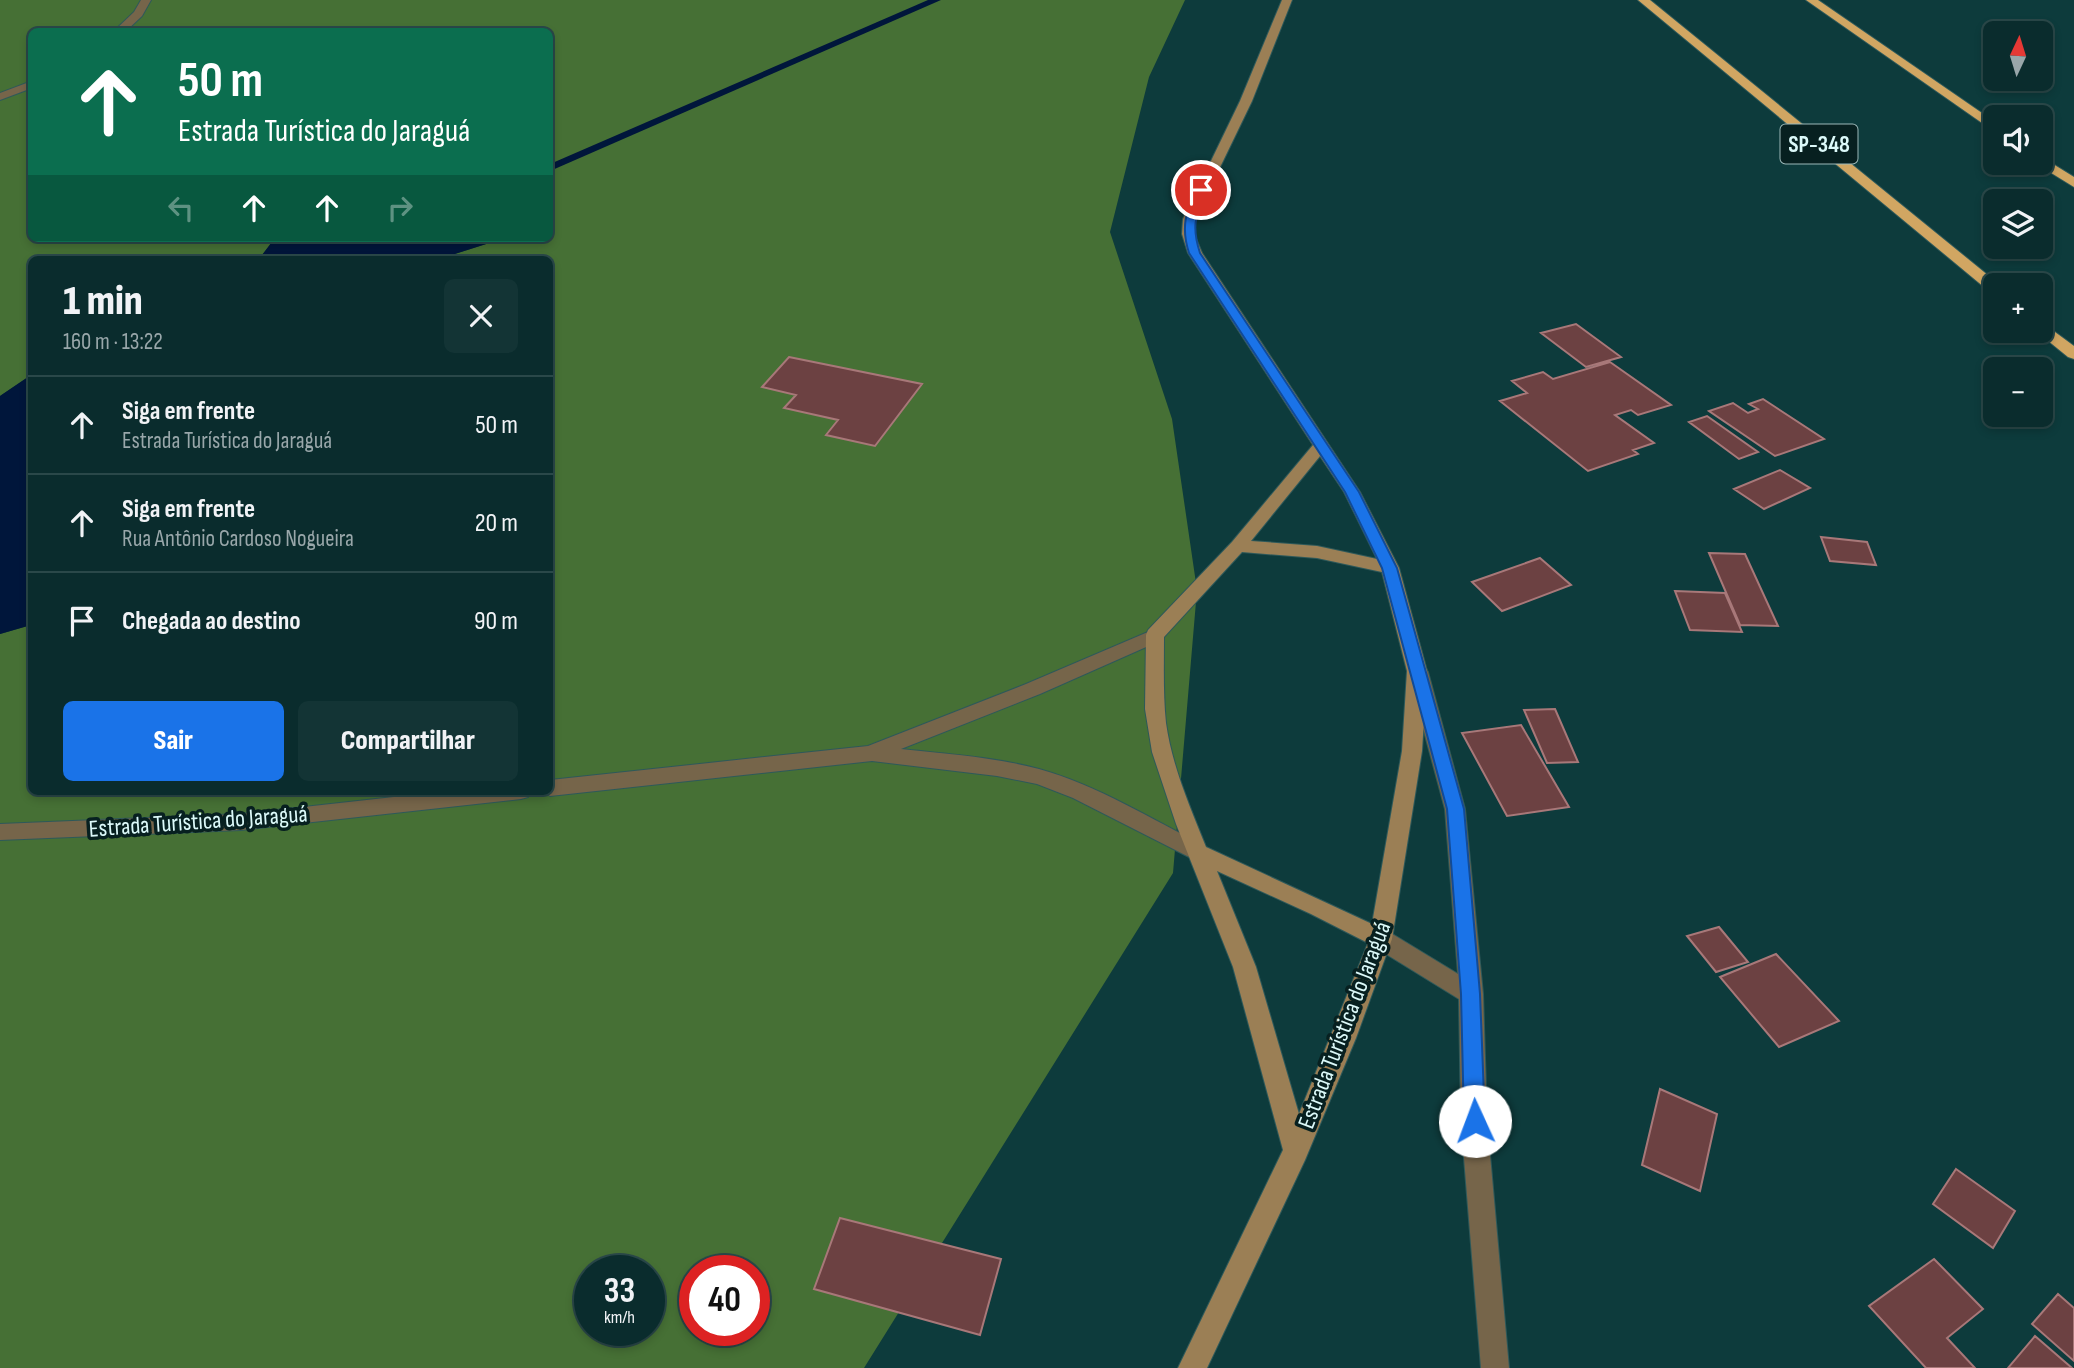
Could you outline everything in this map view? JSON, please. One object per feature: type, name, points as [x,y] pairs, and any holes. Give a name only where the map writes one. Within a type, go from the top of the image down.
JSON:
[{"type":"highway","name":"SP-348","points":[[1643,0],[1983,279]]},
{"type":"highway","points":[[1811,0],[1983,120]]},
{"type":"highway","points":[[2053,169],[2074,183]]},
{"type":"highway","points":[[2053,337],[2074,354]]},
{"type":"main road","name":"Estrada Turística do Jaraguá","points":[[1192,1368],[1296,1151],[1344,1038],[1381,939],[1412,751],[1418,671],[1390,568],[1352,492],[1195,253],[1188,234],[1189,219],[1201,190],[1246,101],[1287,0]]},
{"type":"main road","points":[[1155,635],[1238,546],[1322,444]]},
{"type":"main road","points":[[1238,546],[1317,552],[1390,568]]},
{"type":"main road","name":"Estrada Turística do Jaraguá","points":[[1155,635],[1153,695],[1162,751],[1198,852],[1235,942],[1266,1032],[1296,1151]]},
{"type":"main road","points":[[1198,852],[1308,901],[1381,939]]},
{"type":"street","points":[[122,28],[138,14],[146,0]]},
{"type":"street","points":[[0,97],[28,86]]},
{"type":"street","points":[[872,753],[1032,690],[1155,635]]},
{"type":"street","points":[[1418,671],[1455,809],[1471,994],[1475,1121],[1495,1368]]},
{"type":"street","points":[[553,788],[872,753],[997,768],[1039,777],[1080,792],[1198,852]]},
{"type":"street","name":"Estrada Turística do Jaraguá","points":[[0,832],[241,822],[485,795]]},
{"type":"street","points":[[1381,939],[1471,994]]},
{"type":"green space","points":[[0,0],[1185,0],[1149,77],[1110,232],[1172,419],[1197,590],[1173,873],[864,1368],[0,1368],[0,634],[28,626],[28,795],[553,795],[553,256],[448,256],[492,242],[553,242],[553,28],[28,28],[28,242],[272,242],[261,256],[28,256],[28,377],[0,396]]},
{"type":"water","points":[[272,242],[492,242],[448,256],[261,256]]},
{"type":"water","points":[[28,377],[28,626],[0,634],[0,396]]},
{"type":"building","points":[[1576,324],[1621,357],[1586,367],[1541,333]]},
{"type":"building","points":[[789,357],[922,384],[875,446],[826,435],[838,420],[784,408],[796,395],[762,387]]},
{"type":"building","points":[[1610,362],[1671,405],[1638,415],[1631,410],[1615,415],[1654,443],[1633,450],[1638,454],[1588,471],[1500,401],[1527,393],[1512,381],[1543,372],[1553,379]]},
{"type":"building","points":[[1763,399],[1824,439],[1775,456],[1709,411],[1733,403],[1748,413],[1758,409],[1749,404]]},
{"type":"building","points":[[1707,416],[1758,452],[1739,459],[1689,422]]},
{"type":"building","points":[[1780,470],[1810,488],[1764,509],[1734,489]]},
{"type":"building","points":[[1821,537],[1867,542],[1876,565],[1830,561]]},
{"type":"building","points":[[1709,553],[1745,554],[1778,626],[1740,625]]},
{"type":"building","points":[[1540,558],[1571,585],[1502,611],[1472,582]]},
{"type":"building","points":[[1675,591],[1725,593],[1742,632],[1690,630]]},
{"type":"building","points":[[1555,709],[1578,762],[1547,763],[1524,710]]},
{"type":"building","points":[[1521,725],[1569,807],[1507,816],[1462,733]]},
{"type":"building","points":[[1719,927],[1748,962],[1716,972],[1687,936]]},
{"type":"building","points":[[1776,954],[1839,1021],[1779,1047],[1720,977]]},
{"type":"building","points":[[1660,1089],[1717,1114],[1700,1191],[1642,1165]]},
{"type":"building","points":[[1956,1169],[2015,1211],[1993,1248],[1933,1204]]},
{"type":"building","points":[[840,1218],[1001,1259],[980,1335],[814,1289]]},
{"type":"building","points":[[1934,1259],[1983,1309],[1947,1338],[1975,1368],[1926,1368],[1869,1306]]},
{"type":"building","points":[[2058,1294],[2074,1308],[2074,1361],[2032,1324]]},
{"type":"building","points":[[2035,1336],[2072,1368],[2008,1368]]},
{"type":"waterway","points":[[553,167],[936,0]]},
{"type":"route","points":[[1201,190],[1189,219],[1188,234],[1195,253],[1352,492],[1390,568],[1455,809],[1471,994],[1475,1121]]}]
